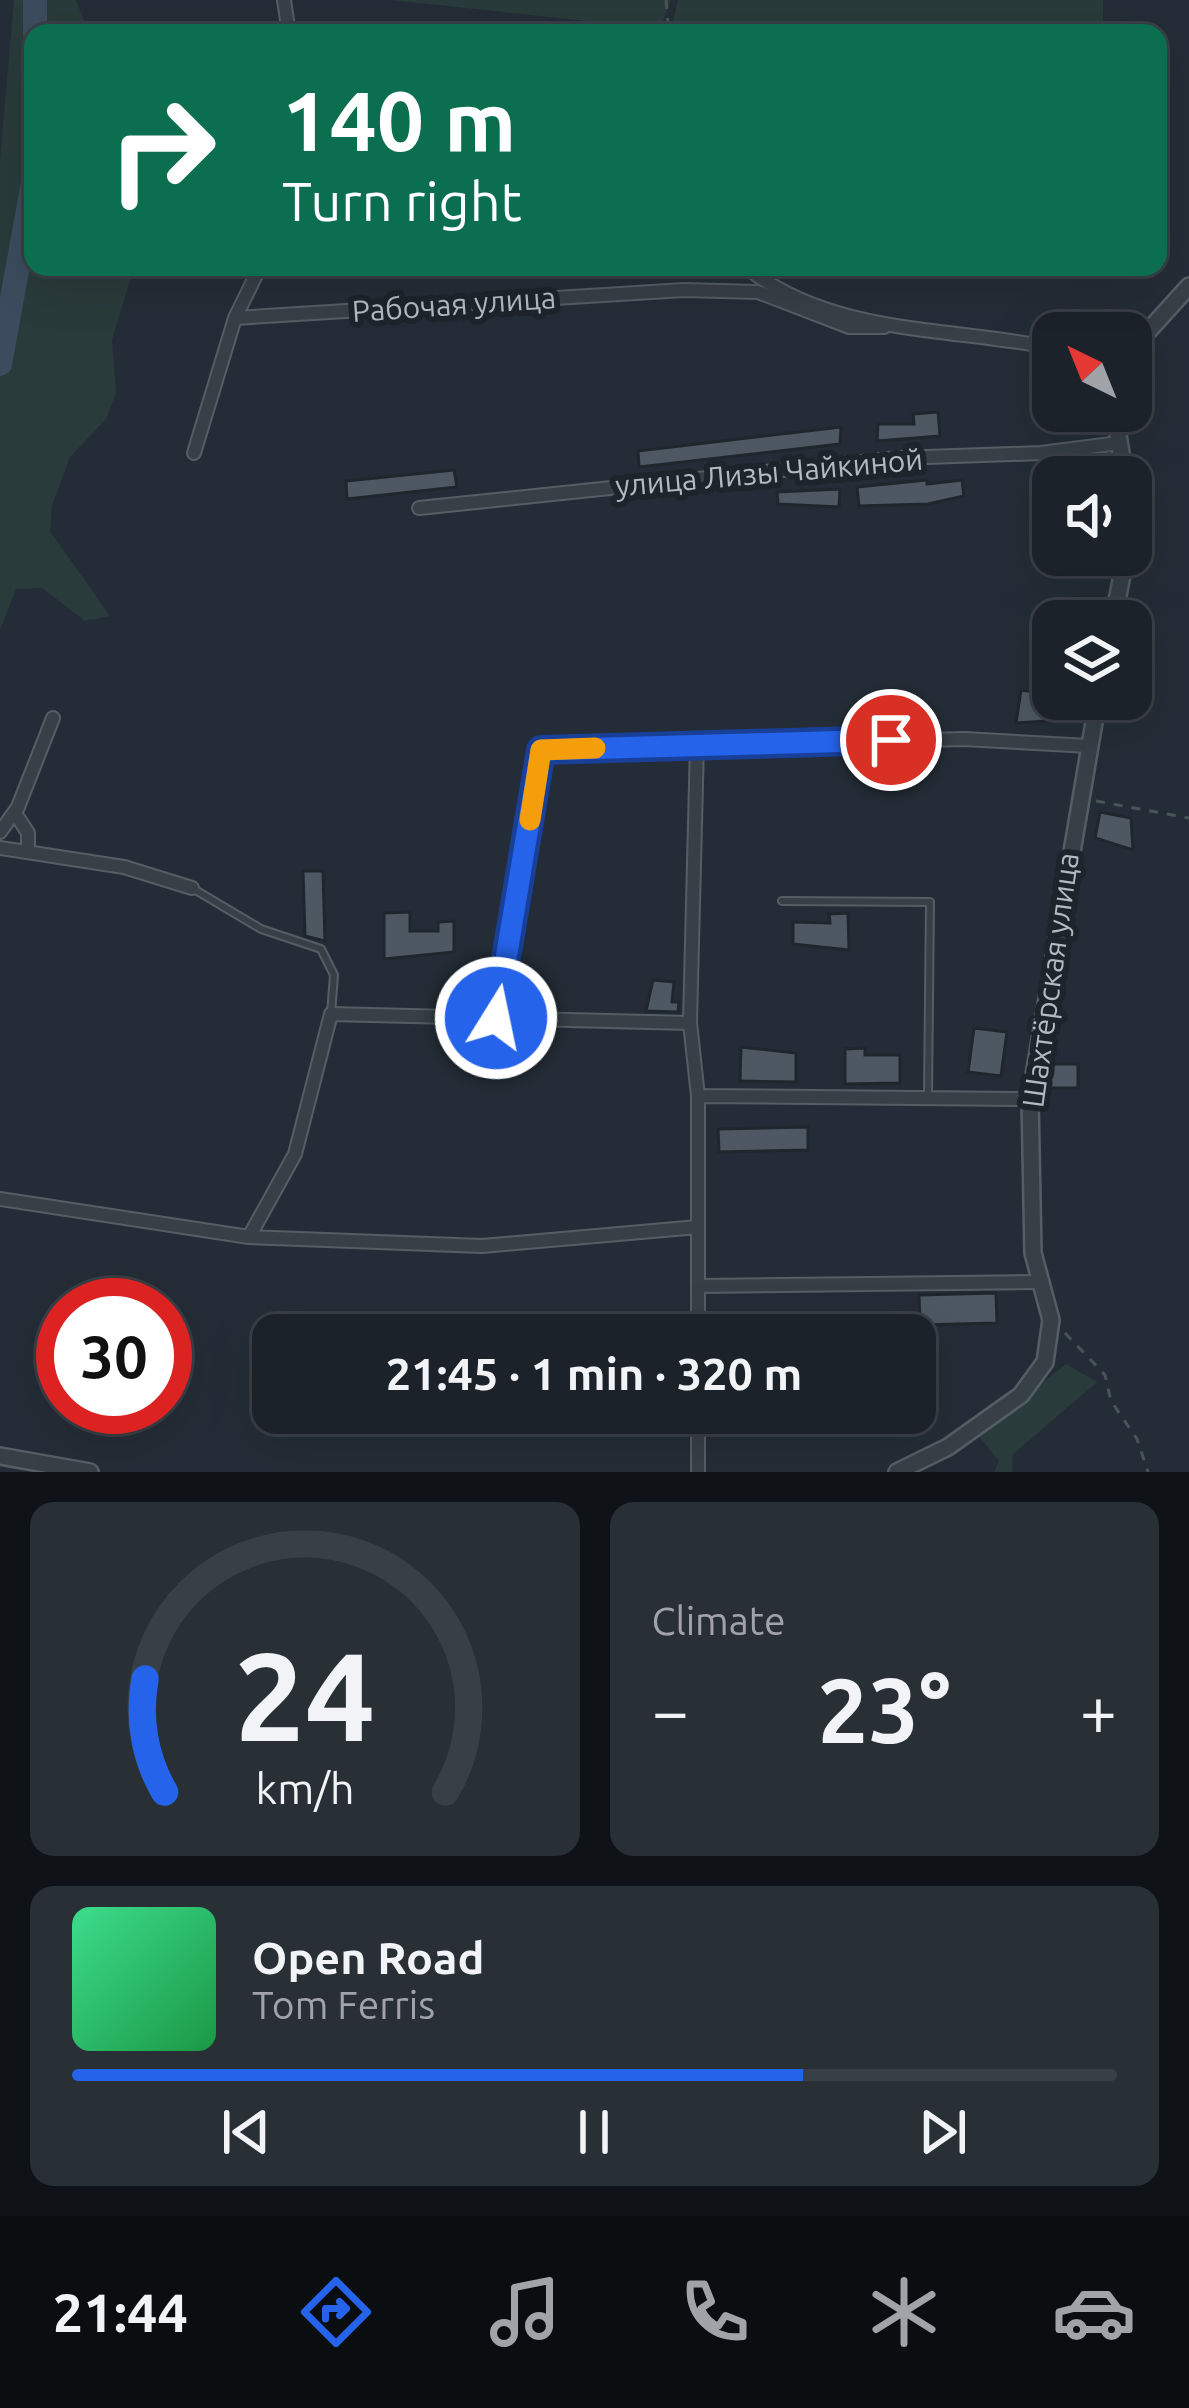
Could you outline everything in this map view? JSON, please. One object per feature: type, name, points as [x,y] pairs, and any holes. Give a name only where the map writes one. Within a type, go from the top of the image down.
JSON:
[{"type":"street","points":[[194,453],[235,318],[256,276]]},
{"type":"street","points":[[760,276],[781,290],[884,326],[1032,345]]},
{"type":"street","points":[[1152,327],[1189,286]]},
{"type":"street","name":"Рабочая улица","points":[[235,318],[684,290],[758,292],[849,326],[884,326]]},
{"type":"street","points":[[1117,432],[1121,456]]},
{"type":"street","name":"улица Лизы Чайкиной","points":[[419,508],[899,458],[1041,453],[1119,443]]},
{"type":"street","points":[[0,832],[14,813],[53,718]]},
{"type":"street","name":"Шахтёрская улица","points":[[1051,1320],[1033,1253],[1030,1099],[1094,720]]},
{"type":"street","points":[[496,1018],[541,750],[964,740],[1089,746]]},
{"type":"street","points":[[697,744],[690,1024],[698,1096],[698,1314]]},
{"type":"street","points":[[14,813],[28,832],[28,850]]},
{"type":"street","points":[[0,848],[124,867],[192,888]]},
{"type":"street","points":[[249,1237],[301,1136],[331,1014],[690,1024]]},
{"type":"street","points":[[698,1096],[1030,1099]]},
{"type":"street","points":[[0,1199],[169,1229],[249,1237],[482,1246],[698,1227]]},
{"type":"street","points":[[698,1286],[1040,1282]]},
{"type":"street","points":[[897,1472],[948,1447],[1021,1395],[1045,1362],[1051,1320]]},
{"type":"street","points":[[698,1434],[698,1472]]},
{"type":"street","points":[[0,1456],[90,1472]]},
{"type":"lane","points":[[192,888],[261,929],[321,949],[334,975],[331,1014]]},
{"type":"lane","points":[[782,901],[931,902],[928,1098]]},
{"type":"path","points":[[1078,798],[1189,818]]},
{"type":"path","points":[[1051,1320],[1105,1376],[1111,1402],[1137,1439],[1148,1472]]},
{"type":"shaded area","points":[[14,0],[76,0],[85,24],[24,24],[24,276],[131,276],[112,340],[116,393],[106,419],[70,457],[52,505],[50,531],[110,616],[85,621],[42,588],[16,589],[0,630],[0,159]]},
{"type":"shaded area","points":[[392,0],[671,0],[662,24],[614,24]]},
{"type":"shaded area","points":[[678,0],[1103,0],[1103,24],[672,24]]},
{"type":"shaded area","points":[[1066,1364],[1097,1382],[1013,1454],[1012,1472],[994,1472],[999,1461],[978,1435]]},
{"type":"building","points":[[938,412],[940,436],[877,441],[878,424],[914,424],[913,414]]},
{"type":"building","points":[[841,427],[840,444],[639,467],[638,451]]},
{"type":"building","points":[[454,470],[457,487],[347,499],[346,481]]},
{"type":"building","points":[[927,480],[927,484],[962,480],[964,496],[928,504],[859,506],[857,487]]},
{"type":"building","points":[[840,489],[839,507],[778,504],[777,492]]},
{"type":"building","points":[[1021,690],[1032,692],[1032,720],[1046,721],[1016,723]]},
{"type":"building","points":[[1100,812],[1131,818],[1133,850],[1095,838]]},
{"type":"building","points":[[303,871],[323,871],[325,941],[305,936]]},
{"type":"building","points":[[410,912],[410,931],[438,931],[438,922],[454,921],[454,952],[384,959],[384,913]]},
{"type":"building","points":[[848,913],[849,950],[793,944],[793,922],[830,923],[829,914]]},
{"type":"building","points":[[653,980],[674,982],[672,1002],[679,1002],[678,1012],[646,1011]]},
{"type":"building","points":[[974,1028],[1007,1032],[1001,1076],[968,1072]]},
{"type":"building","points":[[741,1047],[796,1053],[796,1082],[740,1081]]},
{"type":"building","points":[[865,1048],[865,1055],[900,1055],[900,1083],[845,1084],[845,1049]]},
{"type":"building","points":[[1048,1064],[1078,1064],[1078,1088],[1046,1088]]},
{"type":"building","points":[[808,1127],[808,1150],[719,1152],[718,1129]]},
{"type":"building","points":[[996,1293],[997,1323],[936,1325],[936,1314],[920,1314],[919,1295]]},
{"type":"waterway","points":[[35,0],[35,24]]},
{"type":"waterway","points":[[0,364],[24,232]]},
{"type":"slow traffic","points":[[530,820],[541,750],[595,748]]},
{"type":"route","points":[[496,1018],[541,750],[891,740]]}]
